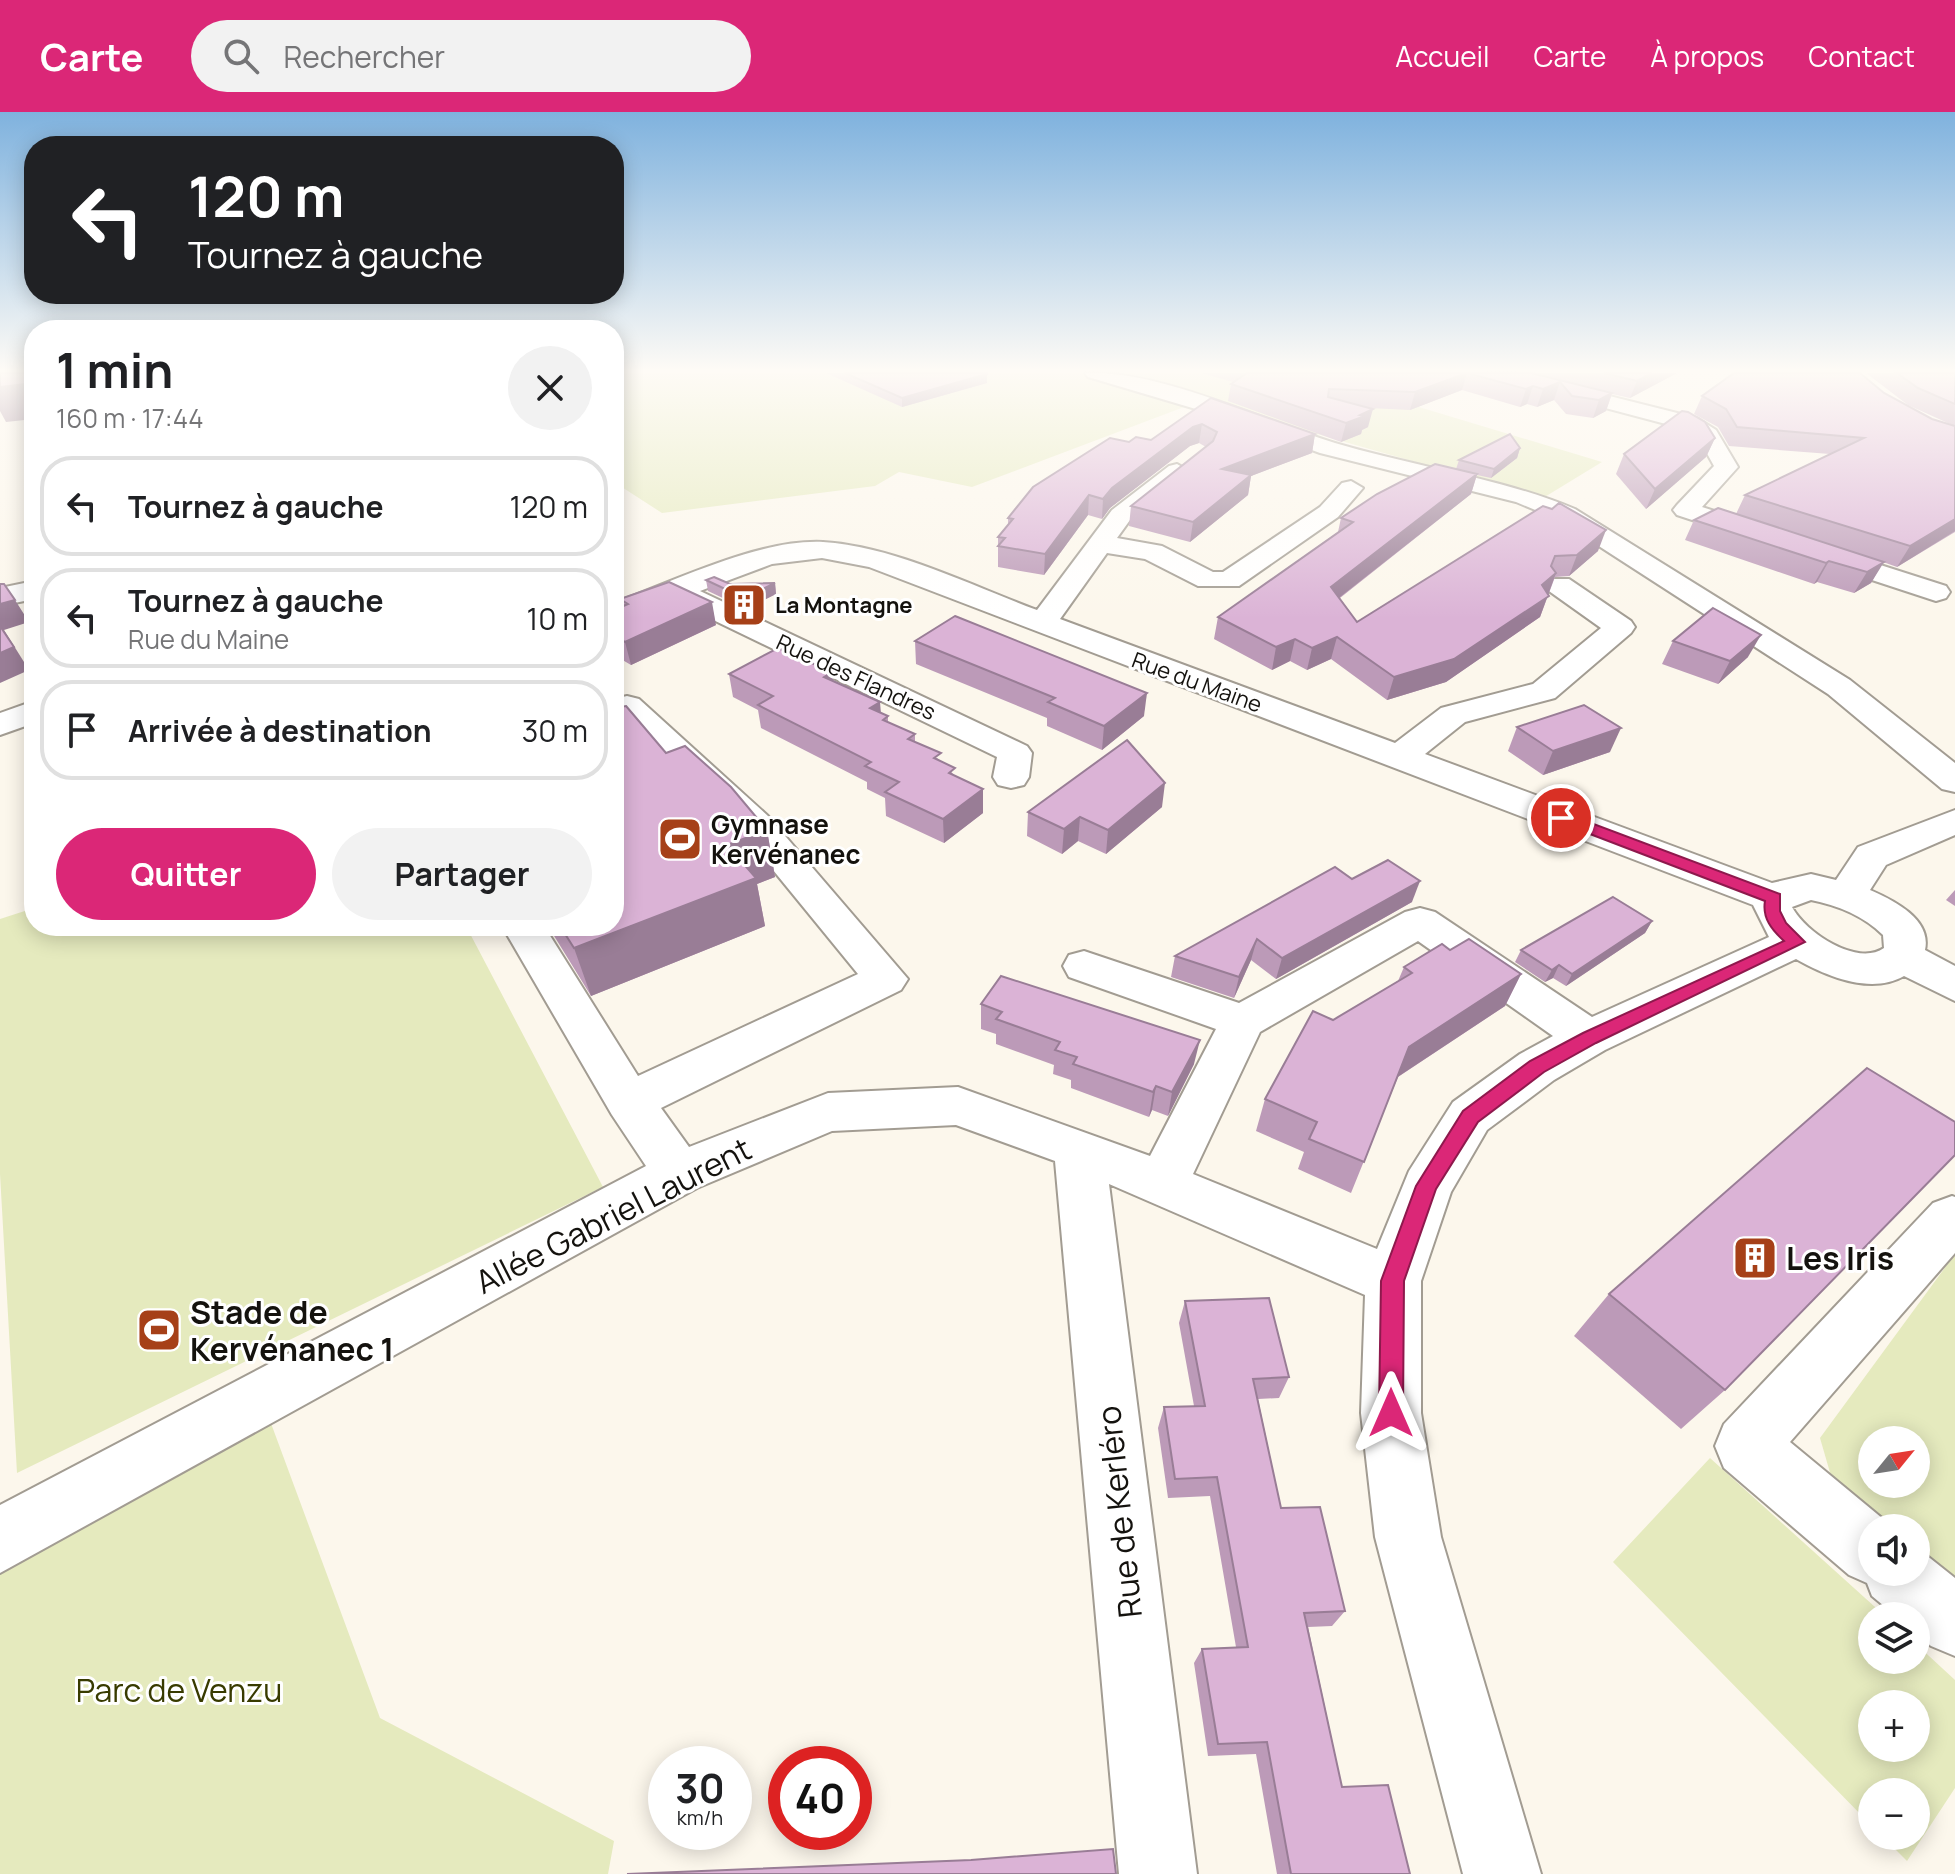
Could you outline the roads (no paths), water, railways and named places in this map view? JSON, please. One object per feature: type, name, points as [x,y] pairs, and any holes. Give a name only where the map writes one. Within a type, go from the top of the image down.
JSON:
[{"type":"street","points":[[1042,624],[1104,544],[1121,515],[1197,455]]},
{"type":"street","points":[[1357,455],[1525,497],[1566,514],[1839,687],[1955,781]]},
{"type":"street","points":[[1657,537],[1726,467],[1719,455]]},
{"type":"street","points":[[1104,544],[1152,552],[1208,580],[1229,580],[1329,512],[1351,488]]},
{"type":"street","points":[[1686,510],[1936,592]]},
{"type":"street","name":"Rue du Maine","points":[[624,609],[767,557],[822,550],[876,560],[1774,898]]},
{"type":"street","points":[[1399,757],[1453,715],[1544,691],[1620,627],[1559,585]]},
{"type":"street","name":"Rue des Flandres","points":[[675,590],[1015,753],[1011,777]]},
{"type":"street","points":[[0,597],[24,592]]},
{"type":"street","points":[[624,707],[656,731],[755,824],[886,979],[629,1102]]},
{"type":"street","points":[[0,725],[24,715]]},
{"type":"street","points":[[624,742],[656,731]]},
{"type":"street","points":[[1847,894],[1872,856],[1955,821]]},
{"type":"street","points":[[1795,888],[1847,894],[1889,917],[1901,931],[1907,945],[1903,957],[1893,964],[1858,966],[1836,961],[1796,942],[1779,927],[1772,911],[1774,898],[1795,888]]},
{"type":"street","points":[[1162,1184],[1243,1021],[1420,922],[1589,1038]]},
{"type":"street","points":[[529,936],[629,1102],[679,1173]]},
{"type":"street","points":[[1502,1874],[1408,1537],[1391,1413],[1393,1281],[1427,1186],[1470,1116],[1537,1067],[1589,1038],[1796,942]]},
{"type":"street","points":[[1903,957],[1955,985]]},
{"type":"street","points":[[1084,966],[1243,1021]]},
{"type":"street","name":"Allée Gabriel Laurent","points":[[0,1540],[679,1173],[828,1112],[958,1106],[1079,1149],[1393,1281]]},
{"type":"street","name":"Rue de Kerléro","points":[[1079,1149],[1158,1874]]},
{"type":"street","points":[[1858,1540],[1746,1446],[1952,1219],[1955,1221]]},
{"type":"street","points":[[1913,1586],[1955,1622]]},
{"type":"place","name":"La Montagne","points":[[744,605]]},
{"type":"place","name":"Gymnase Kervénanec","points":[[680,839]]},
{"type":"place","name":"Les Iris","points":[[1755,1258]]},
{"type":"place","name":"Stade de Kervénanec 1","points":[[159,1330]]},
{"type":"park label","name":"Parc de Venzu","points":[[179,1690]]}]
